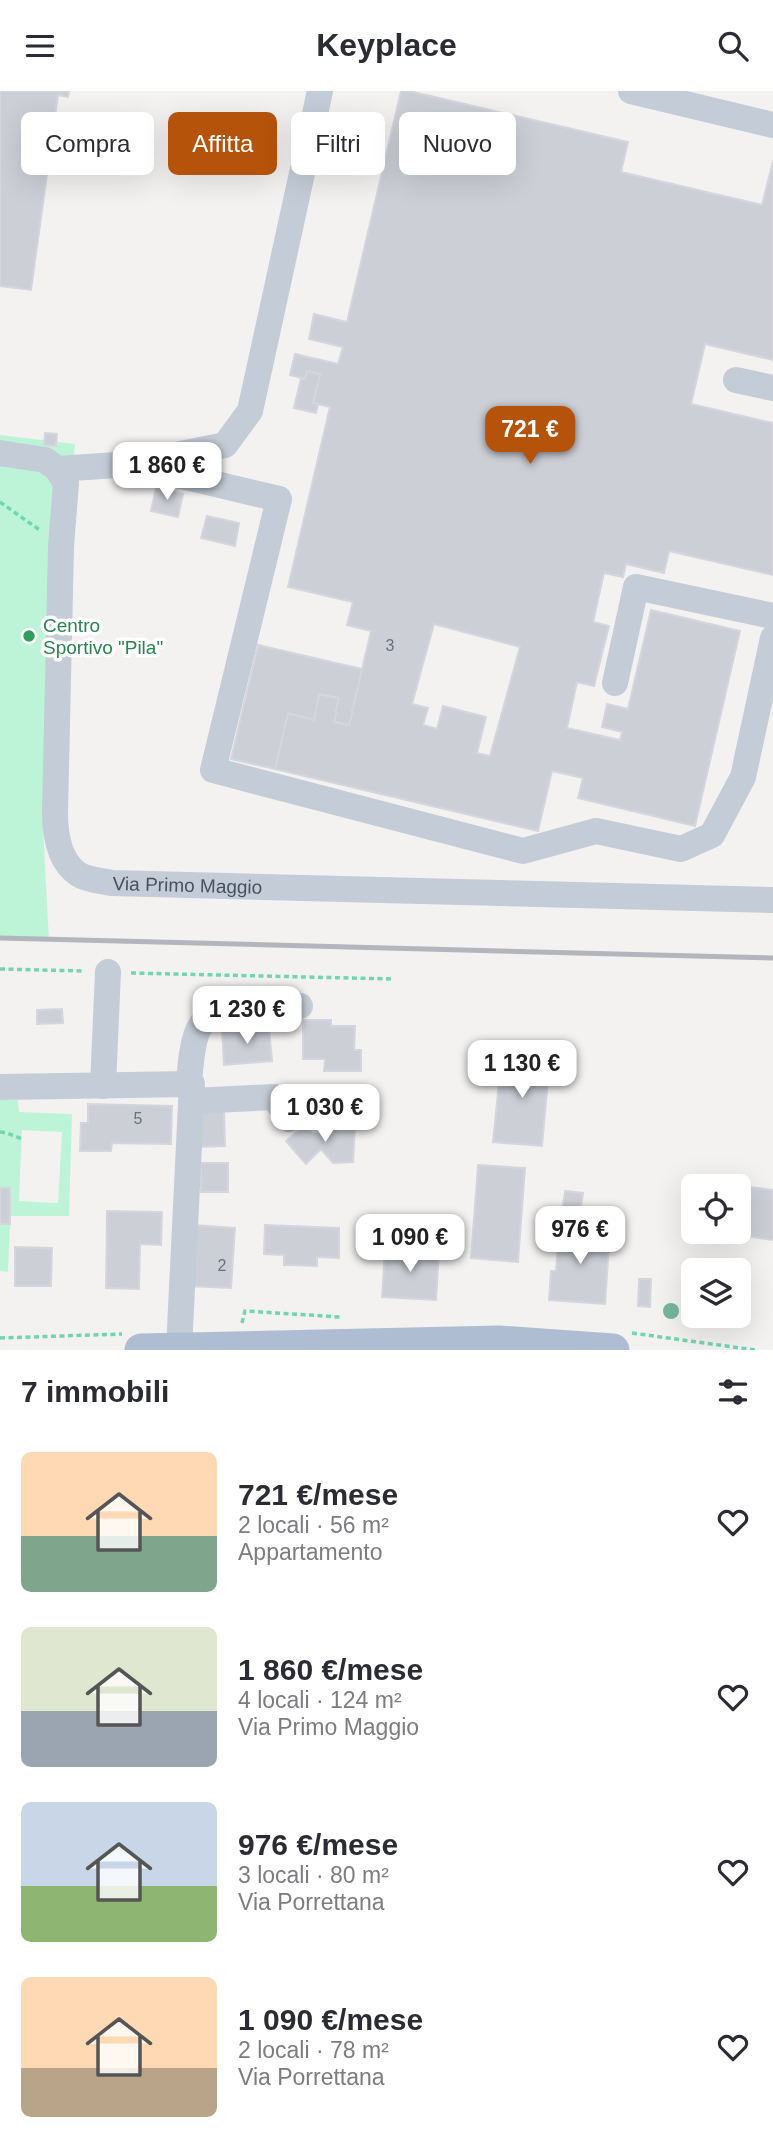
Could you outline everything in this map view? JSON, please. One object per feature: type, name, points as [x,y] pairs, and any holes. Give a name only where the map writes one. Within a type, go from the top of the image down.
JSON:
[{"type":"main road","points":[[141,1350],[499,1342],[613,1350]]},
{"type":"street","points":[[0,453],[45,460],[57,469],[132,464],[225,445],[250,411],[320,91]]},
{"type":"street","points":[[631,91],[773,125]]},
{"type":"street","points":[[736,380],[773,388]]},
{"type":"street","points":[[132,464],[279,499],[213,769],[227,773],[523,851],[596,831],[681,849],[712,835],[743,777],[773,638]]},
{"type":"street","name":"Via Primo Maggio","points":[[57,469],[66,483],[61,546],[55,829],[60,847],[78,874],[112,883],[773,900]]},
{"type":"street","points":[[615,683],[636,587],[773,616]]},
{"type":"street","points":[[103,1086],[108,972]]},
{"type":"street","points":[[169,1349],[192,1055],[200,1025],[220,1007],[250,1002],[263,1013],[300,1006]]},
{"type":"street","points":[[0,1087],[103,1086],[274,1097],[289,1119]]},
{"type":"path","points":[[0,502],[61,546]]},
{"type":"path","points":[[0,969],[394,979]]},
{"type":"path","points":[[0,1132],[22,1139]]},
{"type":"green space","name":"Centro Sportivo \"Pila\"","points":[[0,435],[75,444],[43,827],[49,941],[0,939]]},
{"type":"green space","points":[[0,1100],[18,1100],[19,1112],[72,1114],[69,1216],[10,1216],[0,1188]],"holes":[[[22,1130],[62,1132],[58,1203],[19,1201]]]},
{"type":"green space","points":[[0,1224],[10,1224],[8,1272],[0,1271]]},
{"type":"building","points":[[0,91],[69,91],[68,97],[58,95],[56,112],[21,112],[21,175],[47,175],[31,290],[0,286]]},
{"type":"building","points":[[401,91],[499,112],[399,112],[399,175],[516,175],[516,116],[628,142],[621,172],[762,205],[773,161],[773,360],[705,344],[691,404],[773,423],[773,575],[669,551],[664,573],[626,564],[623,577],[604,573],[593,622],[609,626],[594,686],[577,682],[567,728],[620,740],[622,732],[602,727],[607,704],[628,709],[651,610],[740,631],[695,826],[578,798],[583,778],[552,771],[538,831],[275,769],[288,713],[314,720],[319,694],[339,698],[334,722],[349,725],[371,631],[347,625],[353,602],[288,587],[330,407],[313,403],[320,374],[307,371],[305,379],[290,375],[295,354],[338,364],[343,347],[309,339],[314,314],[347,322],[381,175],[385,175],[385,159]],"holes":[[[434,624],[520,647],[490,756],[477,753],[486,717],[443,706],[437,729],[423,725],[428,708],[412,704]]]},
{"type":"building","points":[[307,371],[320,374],[313,403],[318,404],[316,413],[294,408],[301,378],[305,379]]},
{"type":"building","points":[[45,433],[57,434],[56,446],[44,445]]},
{"type":"building","points":[[156,488],[183,494],[178,517],[151,511]]},
{"type":"building","points":[[207,516],[239,523],[235,546],[201,538]]},
{"type":"building","points":[[258,645],[362,669],[349,725],[334,722],[339,698],[319,694],[314,720],[288,713],[275,769],[231,759]]},
{"type":"building","points":[[62,1009],[63,1023],[37,1024],[37,1010]]},
{"type":"building","points":[[303,1020],[331,1020],[331,1026],[355,1026],[354,1050],[361,1050],[361,1071],[324,1071],[325,1059],[303,1059]]},
{"type":"building","points":[[269,1028],[272,1061],[224,1065],[222,1031]]},
{"type":"building","points":[[502,1053],[550,1057],[542,1146],[493,1142]]},
{"type":"building","points":[[88,1104],[172,1106],[171,1144],[112,1143],[111,1151],[80,1151],[81,1123],[88,1123]]},
{"type":"building","points":[[224,1111],[225,1146],[194,1147],[193,1112]]},
{"type":"building","points":[[304,1125],[313,1133],[328,1134],[336,1125],[355,1126],[353,1162],[333,1163],[321,1149],[306,1164],[286,1141]]},
{"type":"building","points":[[201,1163],[228,1163],[228,1192],[201,1192]]},
{"type":"building","points":[[478,1165],[525,1168],[518,1262],[471,1258]]},
{"type":"building","points":[[751,1187],[773,1190],[773,1240],[751,1237]]},
{"type":"building","points":[[0,1188],[10,1188],[10,1224],[0,1224]]},
{"type":"building","points":[[565,1191],[583,1193],[580,1215],[562,1213]]},
{"type":"building","points":[[107,1211],[162,1212],[161,1245],[140,1244],[139,1289],[106,1288]]},
{"type":"building","points":[[193,1225],[235,1228],[231,1288],[188,1286]]},
{"type":"building","points":[[265,1225],[339,1228],[339,1258],[317,1257],[317,1266],[284,1265],[284,1255],[264,1254]]},
{"type":"building","points":[[552,1227],[610,1231],[605,1304],[549,1300],[551,1271],[556,1271],[558,1244],[551,1244]]},
{"type":"building","points":[[15,1247],[52,1248],[51,1286],[15,1286]]},
{"type":"building","points":[[385,1248],[439,1251],[436,1300],[382,1297]]},
{"type":"building","points":[[639,1279],[651,1279],[650,1307],[638,1306]]},
{"type":"railway","points":[[0,938],[773,958]]},
{"type":"place","name":"Centro Sportivo \"Pila\"","points":[[29,636]]}]
